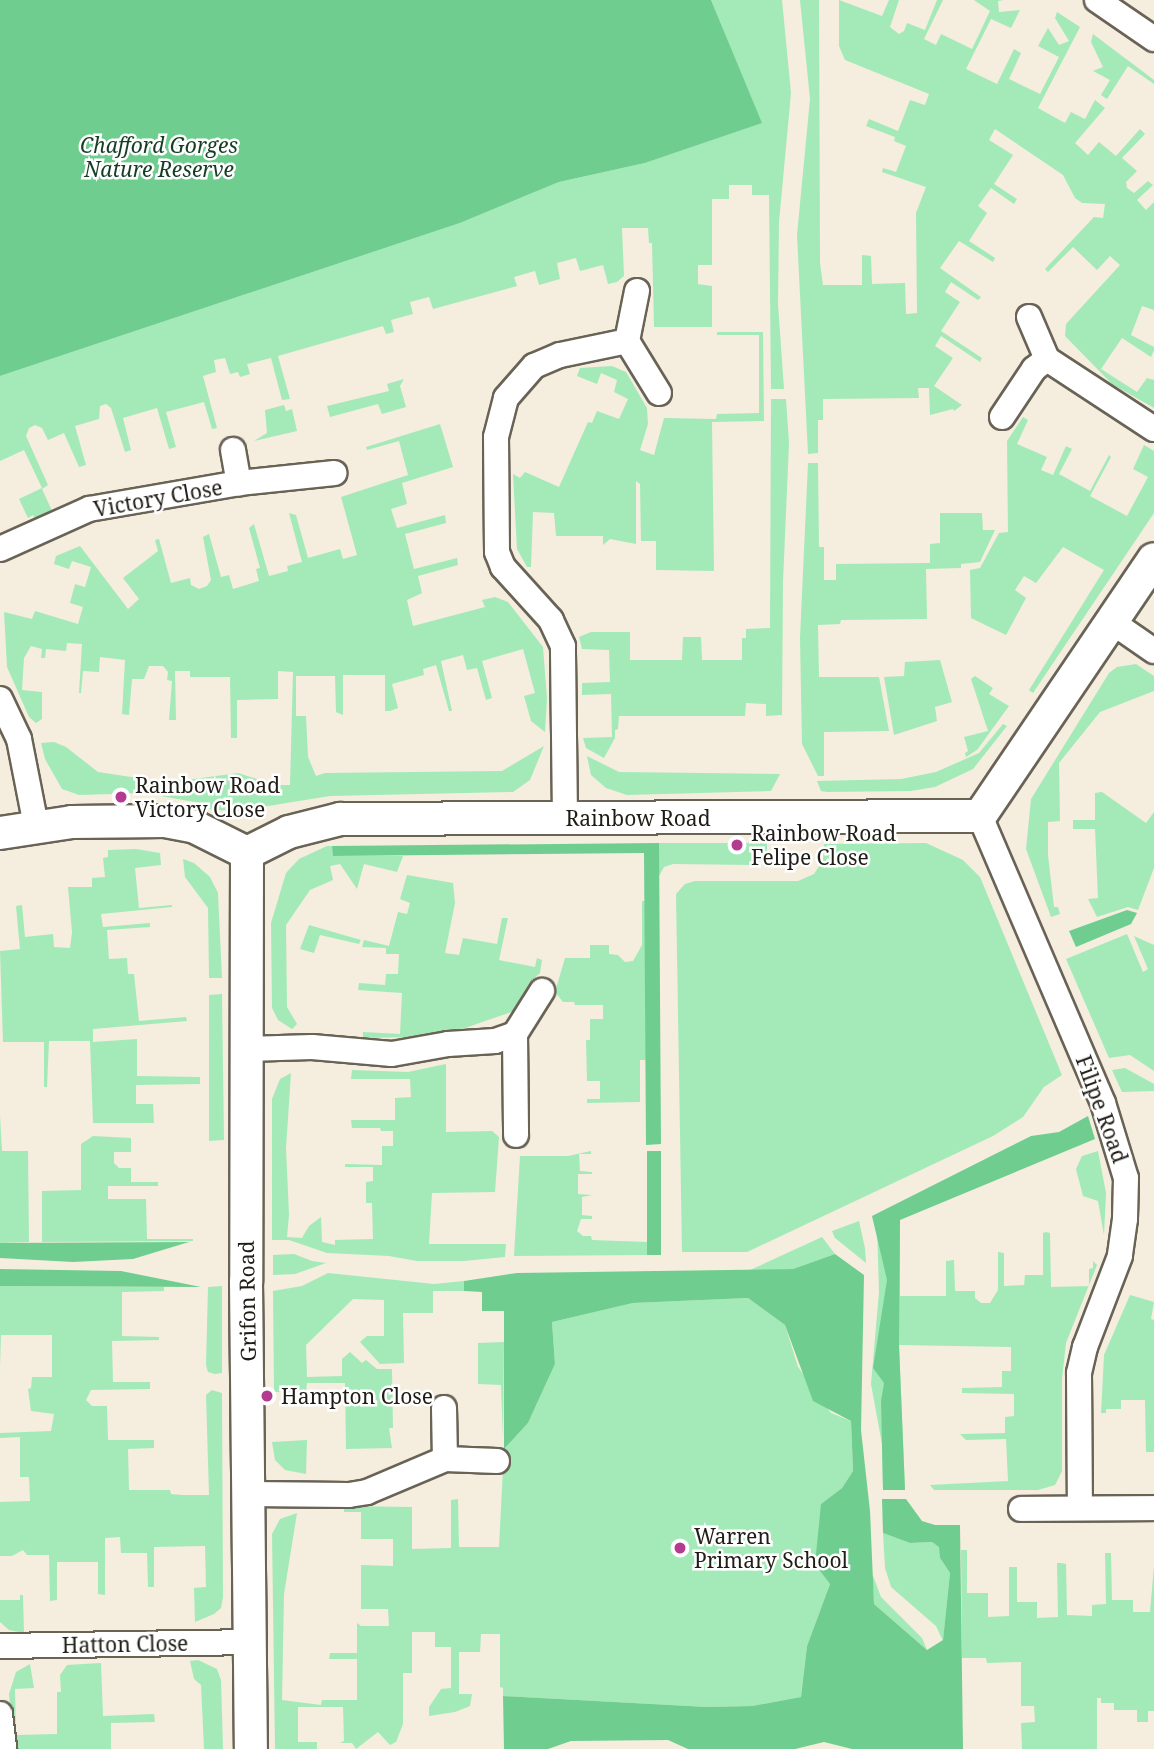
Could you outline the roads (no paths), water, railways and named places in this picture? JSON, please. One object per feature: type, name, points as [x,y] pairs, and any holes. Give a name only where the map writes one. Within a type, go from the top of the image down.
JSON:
[{"type":"street","points":[[1097,0],[1154,38]]},
{"type":"street","points":[[637,291],[627,341],[660,393]]},
{"type":"street","points":[[1029,317],[1048,359],[1154,429]]},
{"type":"street","points":[[565,817],[563,646],[551,620],[503,568],[497,552],[496,437],[506,398],[534,366],[560,355],[627,341]]},
{"type":"street","points":[[1002,417],[1034,369],[1048,359]]},
{"type":"street","name":"Victory Close","points":[[233,450],[239,483]]},
{"type":"street","name":"Victory Close","points":[[0,549],[89,509],[239,483],[334,473]]},
{"type":"street","points":[[980,816],[1154,559]]},
{"type":"street","points":[[1112,622],[1154,651]]},
{"type":"street","points":[[0,699],[19,738],[36,826]]},
{"type":"street","name":"Rainbow Road","points":[[247,853],[289,832],[340,819],[980,816]]},
{"type":"street","name":"Filipe Road","points":[[980,816],[1103,1103],[1126,1178],[1125,1219],[1120,1256],[1085,1347],[1079,1373],[1080,1508]]},
{"type":"street","points":[[0,833],[72,822],[165,821],[195,827],[247,853]]},
{"type":"street","name":"Grifon Road","points":[[247,853],[251,1749]]},
{"type":"street","points":[[516,1135],[515,1034],[542,991]]},
{"type":"street","points":[[247,1049],[312,1047],[392,1054],[448,1044],[495,1041],[515,1034]]},
{"type":"street","points":[[444,1408],[445,1460]]},
{"type":"street","points":[[250,1494],[358,1493],[445,1460],[497,1461]]},
{"type":"street","points":[[1021,1509],[1154,1508]]},
{"type":"street","name":"Hatton Close","points":[[0,1646],[249,1642]]},
{"type":"street","points":[[0,1714],[5,1749]]},
{"type":"place","name":"Rainbow Road Victory Close","points":[[121,797]]},
{"type":"place","name":"Rainbow Road Felipe Close","points":[[737,845]]},
{"type":"place","name":"Hampton Close","points":[[267,1396]]},
{"type":"place","name":"Warren Primary School","points":[[680,1548]]},
{"type":"park label","name":"Chafford Gorges Nature Reserve","points":[[159,157]]}]
